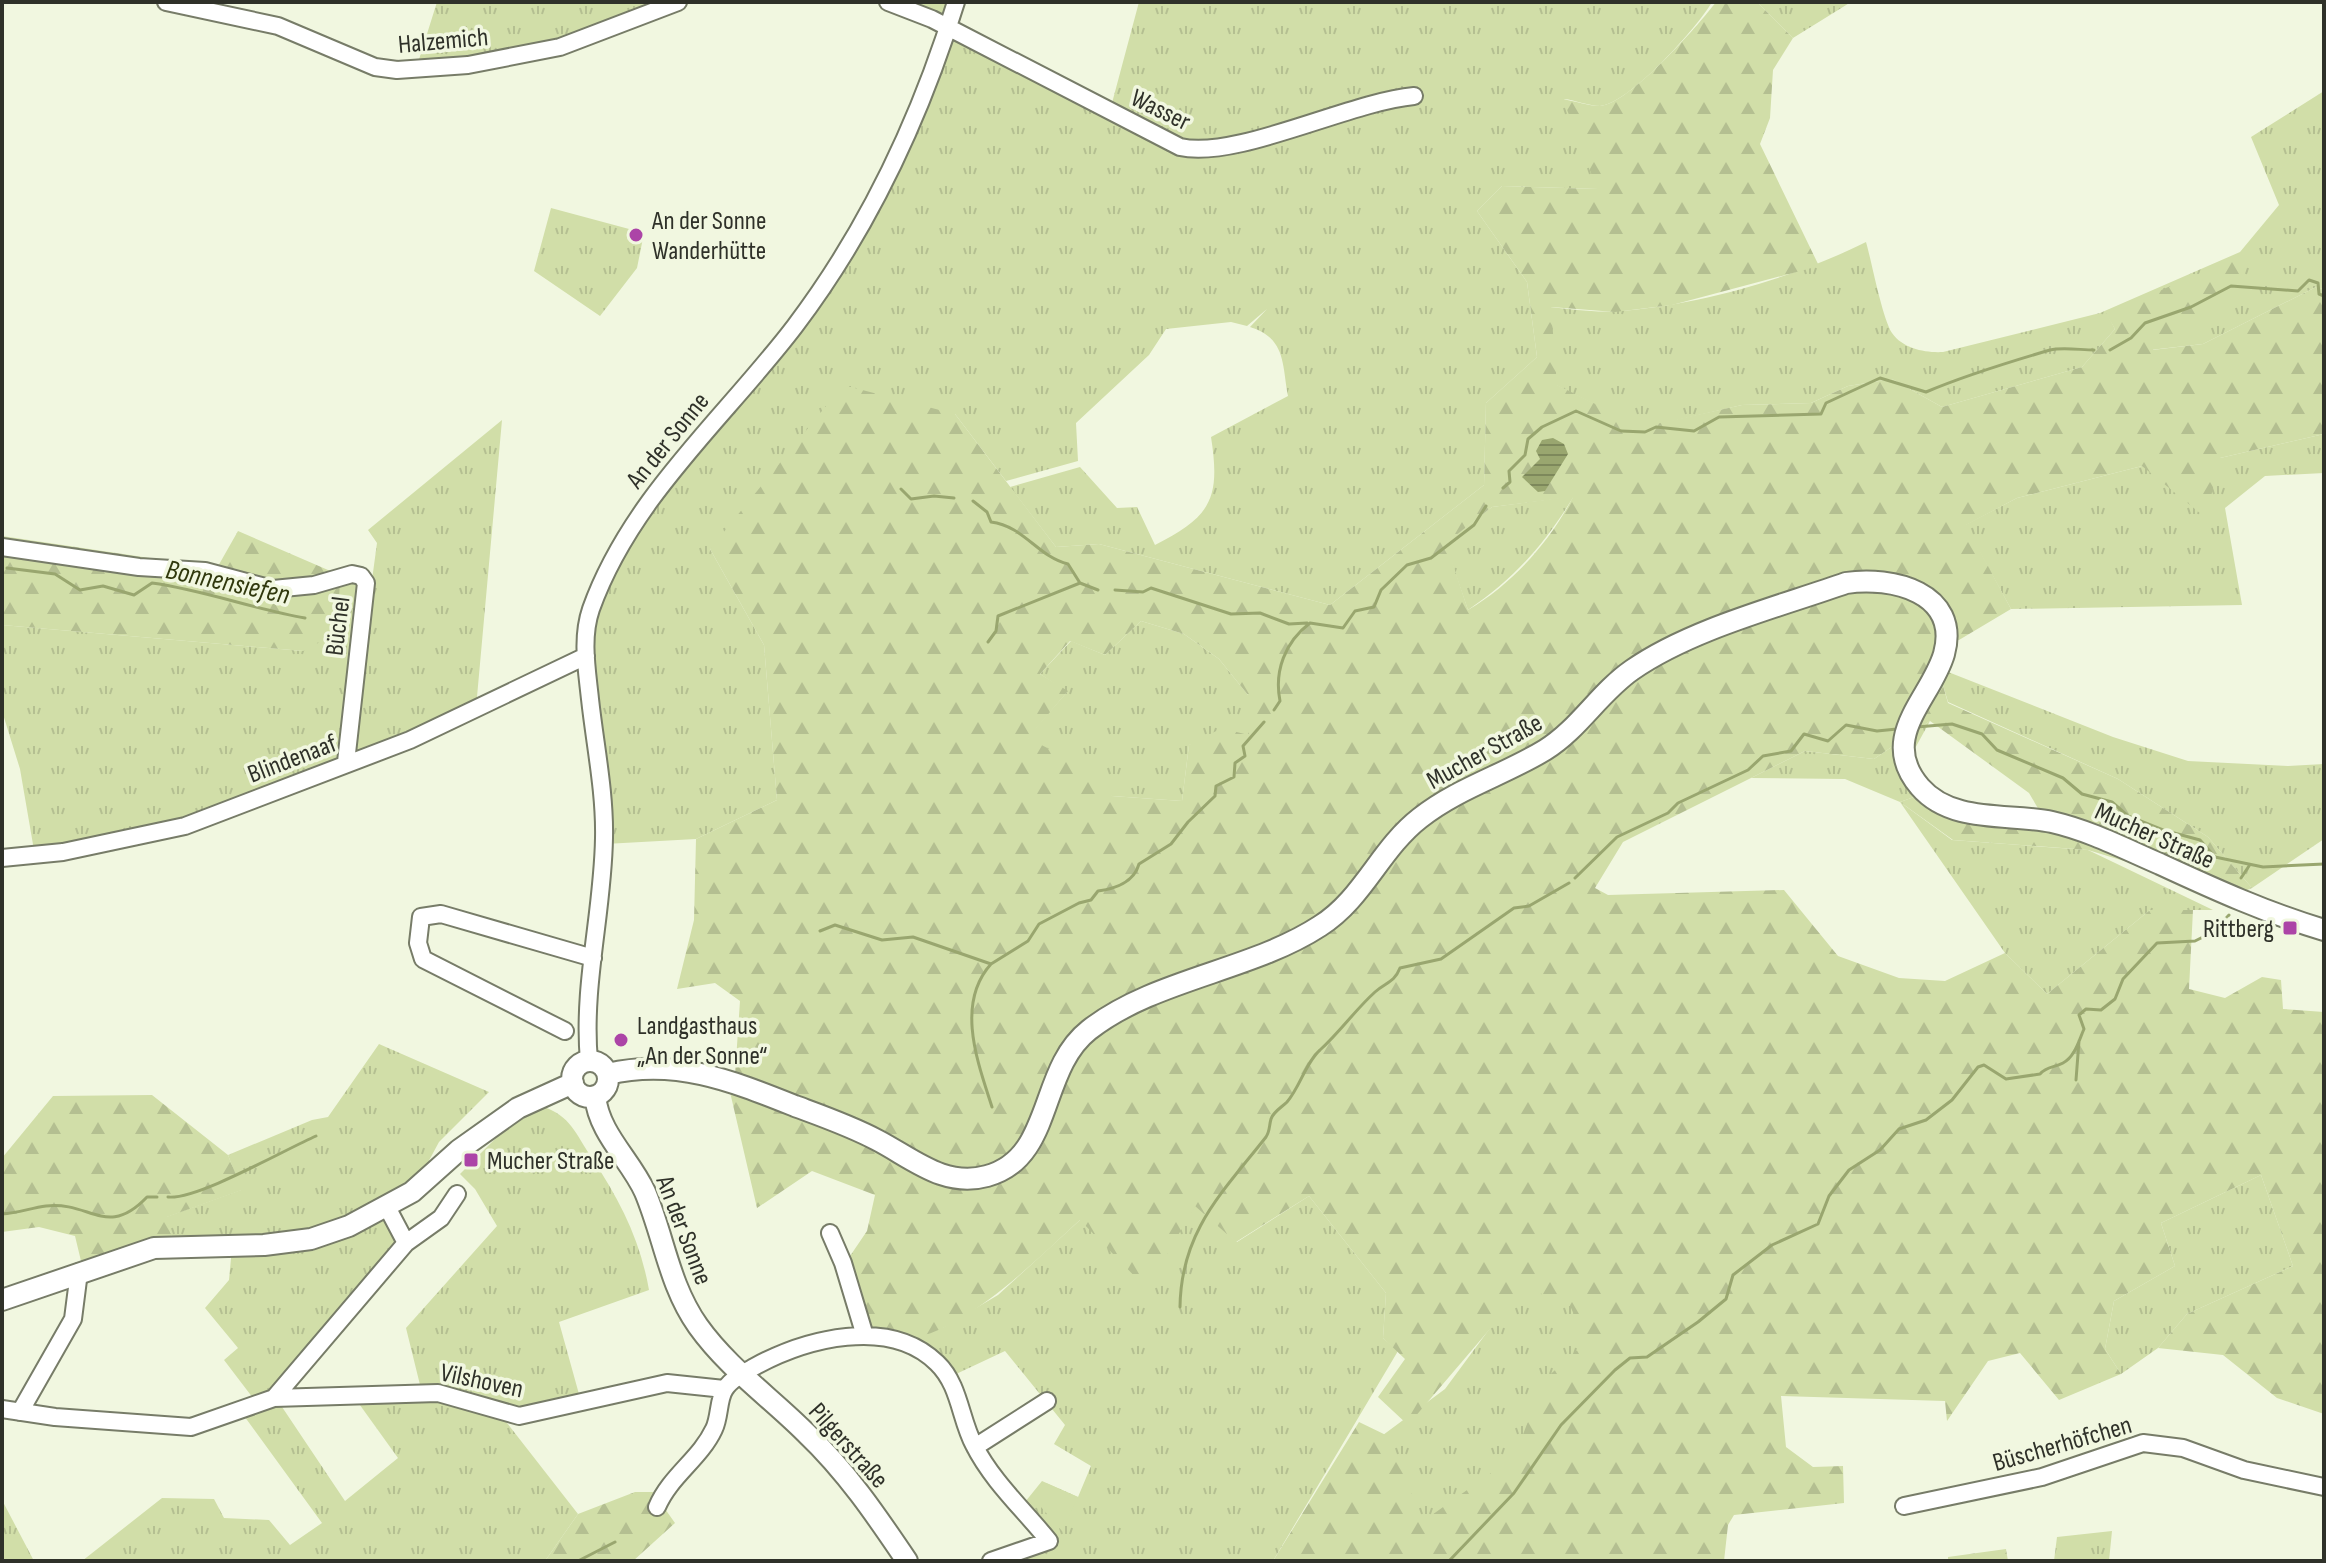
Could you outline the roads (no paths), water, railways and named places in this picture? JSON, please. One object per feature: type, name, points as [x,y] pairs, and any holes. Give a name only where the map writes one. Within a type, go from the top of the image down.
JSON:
[{"type":"main road","name":"Mucher Straße","points":[[608,1074],[658,1067],[716,1076],[848,1126],[943,1176],[964,1179],[997,1173],[1017,1160],[1033,1139],[1062,1058],[1093,1027],[1149,999],[1290,942],[1327,922],[1356,896],[1404,831],[1457,794],[1559,740],[1632,670],[1708,633],[1846,583],[1870,580],[1908,586],[1923,595],[1936,609],[1945,634],[1943,657],[1912,712],[1906,732],[1908,764],[1926,794],[1958,811],[2048,821],[2081,830],[2241,901],[2324,930]]},
{"type":"main road","points":[[2,1300],[154,1248],[264,1245],[311,1239],[349,1226],[412,1192],[490,1126],[518,1108],[573,1083],[578,1066],[589,1061],[601,1064],[608,1074],[605,1089],[595,1096],[584,1096],[573,1083]]},
{"type":"main road","name":"An der Sonne","points":[[595,1096],[600,1120],[645,1191],[676,1287],[698,1327],[742,1374]]},
{"type":"main road","name":"Pilgerstraße","points":[[742,1374],[838,1466],[907,1561]]},
{"type":"street","name":"Halzemich","points":[[166,2],[278,26],[375,67],[397,70],[468,65],[560,47],[678,2]]},
{"type":"street","points":[[888,2],[948,28]]},
{"type":"street","name":"An der Sonne","points":[[589,1061],[586,1022],[604,837],[586,656],[590,611],[629,532],[674,470],[794,327],[847,253],[901,151],[956,2]]},
{"type":"street","name":"Wasser","points":[[948,28],[1180,147],[1194,150],[1226,146],[1357,107],[1414,96]]},
{"type":"street","name":"Büchel","points":[[2,547],[139,567],[205,571],[273,589],[314,585],[352,574],[361,576],[366,583],[346,762]]},
{"type":"street","name":"Blindenaaf","points":[[2,858],[63,852],[171,830],[410,740],[586,656]]},
{"type":"street","points":[[565,1031],[423,959],[418,943],[421,917],[441,914],[593,958]]},
{"type":"street","points":[[274,1398],[406,1243],[441,1218],[457,1194]]},
{"type":"street","points":[[387,1207],[406,1243]]},
{"type":"street","points":[[830,1233],[843,1263],[865,1336]]},
{"type":"street","points":[[20,1412],[73,1319],[79,1272]]},
{"type":"street","points":[[657,1507],[664,1489],[714,1429],[724,1389],[742,1374],[806,1345],[865,1336],[900,1343],[936,1362],[952,1383],[975,1447],[1049,1541],[991,1561]]},
{"type":"street","name":"Vilshoven","points":[[2,1409],[134,1425],[191,1427],[274,1398],[438,1393],[519,1416],[667,1383],[724,1389]]},
{"type":"street","points":[[975,1447],[1047,1401]]},
{"type":"street","name":"Büscherhöfchen","points":[[1904,1506],[1953,1499],[2042,1477],[2143,1443],[2183,1448],[2244,1470],[2324,1487]]},
{"type":"waterway","points":[[2110,350],[2131,338],[2145,323],[2191,307],[2231,286],[2298,291],[2309,280],[2318,283],[2319,294],[2324,296]]},
{"type":"waterway","points":[[1503,488],[1510,482],[1509,471],[1525,455],[1528,439],[1542,427],[1576,411],[1621,431],[1645,432],[1656,427],[1694,431],[1719,417],[1821,414],[1826,403],[1880,378],[1926,392],[2050,350],[2094,350]]},
{"type":"waterway","points":[[901,489],[911,499],[934,496],[954,498]]},
{"type":"waterway","points":[[973,501],[987,512],[991,522],[1013,529],[1048,555],[1068,564],[1080,583]]},
{"type":"waterway","points":[[1274,710],[1280,701],[1279,679],[1283,658],[1301,631],[1310,623],[1343,628],[1355,611],[1374,607],[1381,590],[1407,565],[1431,558],[1474,525],[1486,506]]},
{"type":"waterway","name":"Bonnensiefen","points":[[7,568],[55,574],[80,590],[103,586],[134,595],[152,583],[305,618]]},
{"type":"waterway","points":[[988,642],[996,631],[998,616],[1080,583],[1098,590]]},
{"type":"waterway","points":[[1115,590],[1143,592],[1151,588],[1231,614],[1260,613],[1289,624],[1307,623]]},
{"type":"waterway","points":[[820,931],[835,925],[882,940],[913,937],[991,964],[1028,941],[1039,924],[1091,900],[1098,891],[1123,884],[1133,876],[1139,864],[1171,844],[1215,796],[1216,786],[1234,777],[1235,763],[1245,756],[1243,746],[1264,722]]},
{"type":"waterway","points":[[1917,727],[1952,724],[1982,734],[1997,750],[2063,778],[2082,794],[2112,802],[2128,816],[2163,830],[2200,840],[2215,857],[2263,867],[2324,864]]},
{"type":"waterway","points":[[1575,878],[1617,837],[1668,813],[1678,803],[1748,770],[1763,756],[1791,751],[1804,734],[1828,741],[1846,725],[1877,731],[1897,729]]},
{"type":"waterway","points":[[2241,878],[2249,866]]},
{"type":"waterway","points":[[1180,1307],[1188,1256],[1207,1214],[1266,1137],[1272,1116],[1292,1096],[1315,1055],[1368,999],[1392,980],[1400,968],[1441,959],[1514,908],[1529,906],[1569,883]]},
{"type":"waterway","points":[[1449,1561],[1514,1493],[1561,1425],[1615,1370],[1630,1358],[1647,1357],[1698,1322],[1726,1299],[1733,1275],[1772,1245],[1818,1224],[1829,1196],[1849,1170],[1880,1150],[1899,1129],[1926,1120],[1952,1100],[1978,1067],[1984,1065],[2006,1079],[2040,1074],[2060,1065],[2071,1057],[2084,1029],[2079,1015],[2086,1009],[2101,1010],[2115,999],[2123,979],[2157,943],[2195,941],[2213,932],[2229,915]]},
{"type":"waterway","points":[[991,964],[980,980],[972,1015],[976,1053],[992,1107]]},
{"type":"waterway","points":[[2076,1080],[2079,1041]]},
{"type":"waterway","points":[[168,1197],[181,1196],[219,1183],[316,1136]]},
{"type":"waterway","points":[[2,1214],[62,1206],[109,1217],[133,1209],[147,1197],[157,1197]]},
{"type":"waterway","points":[[578,1561],[615,1542]]},
{"type":"place","name":"An der Sonne Wanderhütte","points":[[636,235]]},
{"type":"place","name":"Rittberg","points":[[2290,928]]},
{"type":"place","name":"Landgasthaus „An der Sonne“","points":[[621,1040]]},
{"type":"place","name":"Mucher Straße","points":[[471,1160]]}]
